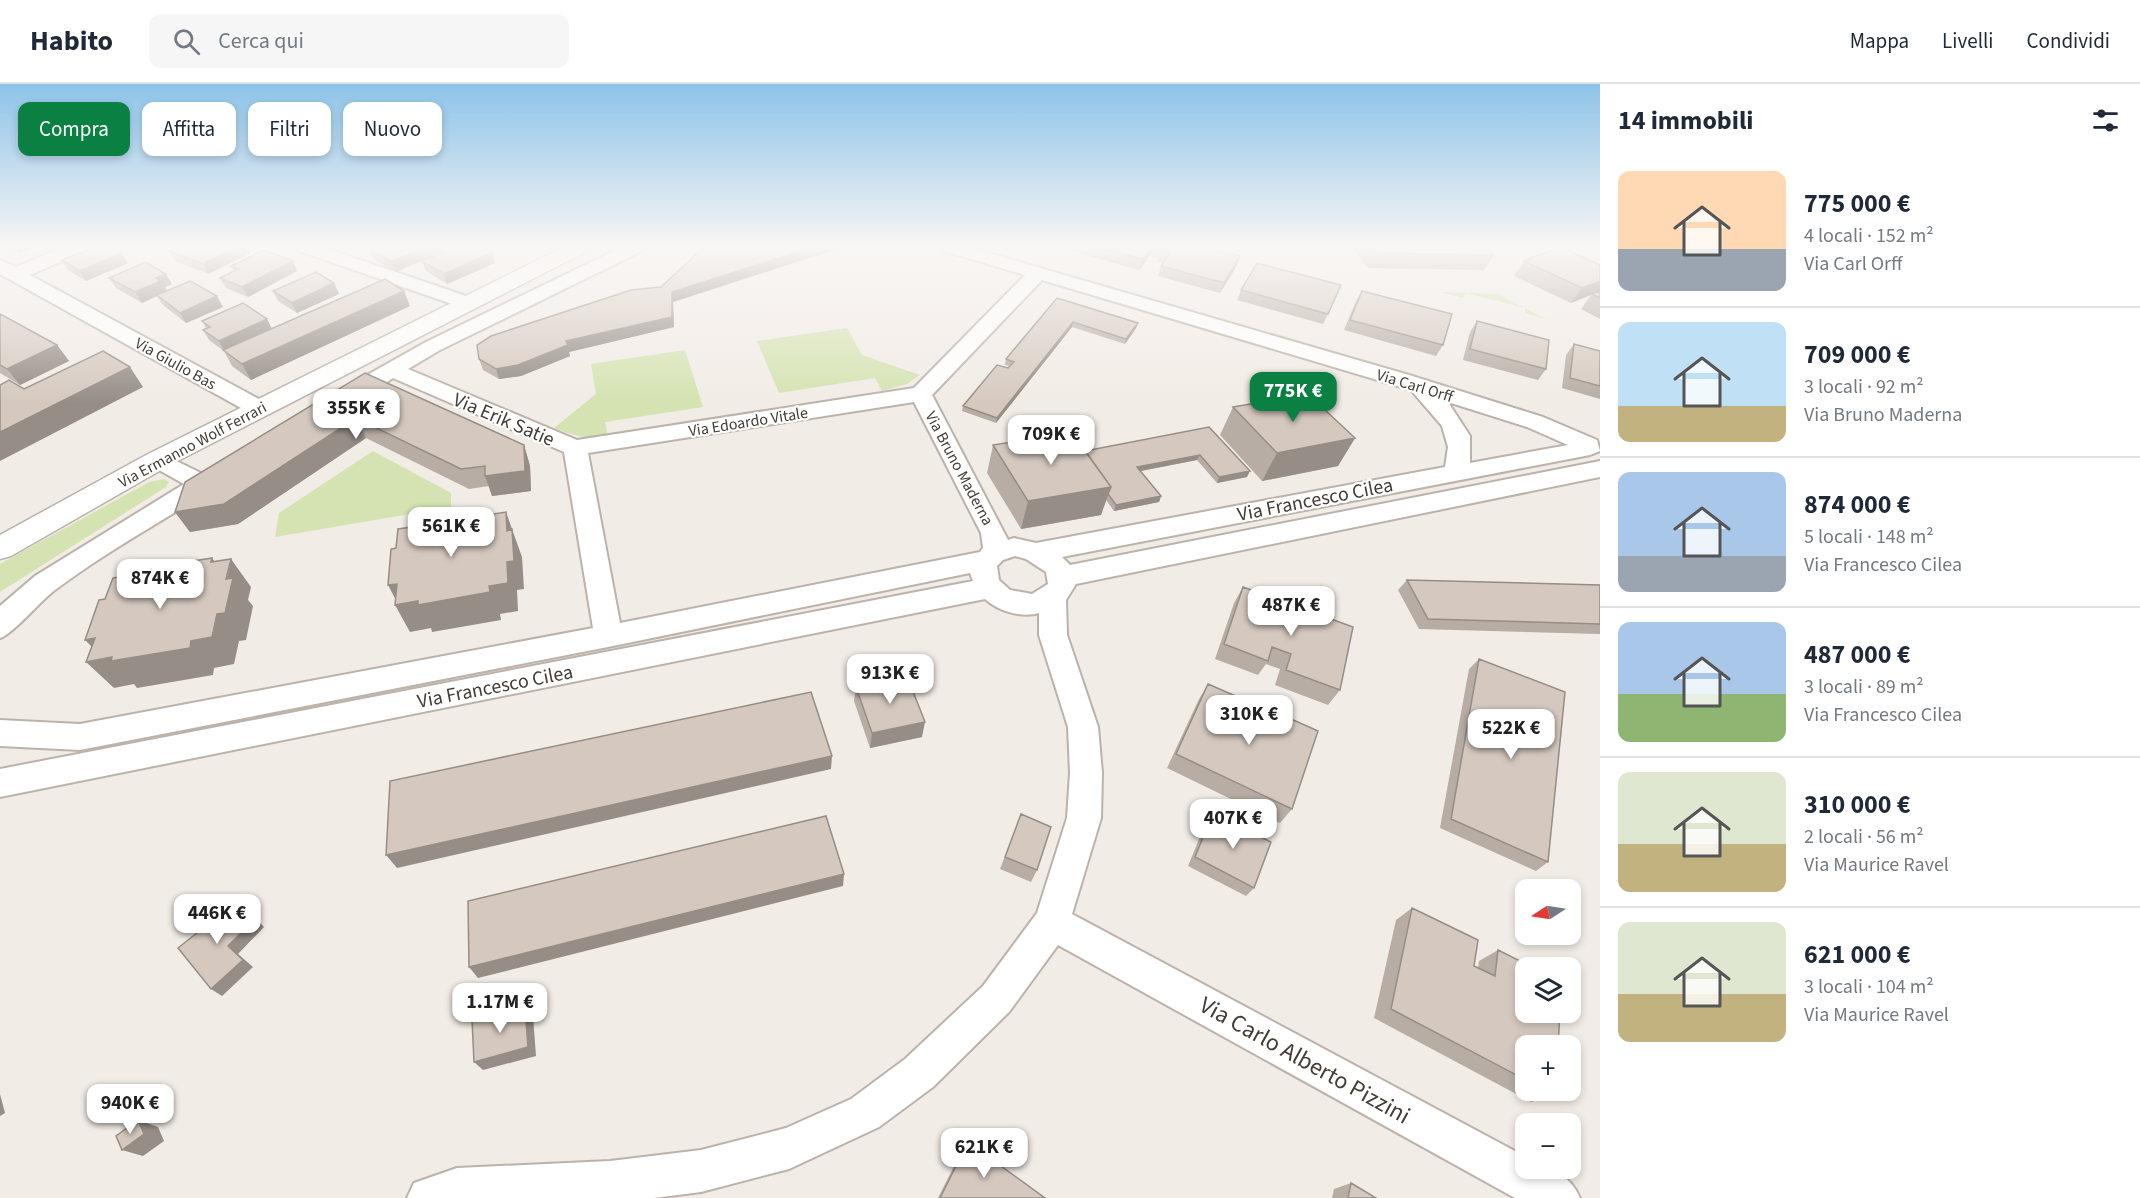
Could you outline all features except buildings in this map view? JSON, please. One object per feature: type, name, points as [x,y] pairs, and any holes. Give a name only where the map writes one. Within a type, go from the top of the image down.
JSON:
[{"type":"street","name":"Via Giulio Bas","points":[[60,299],[258,408]]},
{"type":"street","points":[[456,299],[468,303]]},
{"type":"street","name":"Via Ermanno Wolf Ferrari","points":[[0,548],[158,460],[476,299]]},
{"type":"street","points":[[331,405],[433,346],[529,299]]},
{"type":"street","name":"Via Bruno Maderna","points":[[1003,555],[921,394],[1013,299]]},
{"type":"street","name":"Via Carl Orff","points":[[1129,299],[1535,422],[1597,448]]},
{"type":"street","points":[[110,354],[137,342]]},
{"type":"street","name":"Via Erik Satie","points":[[391,370],[575,448],[608,636]]},
{"type":"street","points":[[1401,380],[1438,402],[1452,422],[1461,445],[1456,472]]},
{"type":"street","name":"Via Edoardo Vitale","points":[[575,448],[921,394]]},
{"type":"street","name":"Via Francesco Cilea","points":[[0,733],[80,736],[608,636],[1003,555],[1597,448]]},
{"type":"street","name":"Via Francesco Cilea","points":[[1023,604],[1036,604],[1057,587],[1597,448]]},
{"type":"street","points":[[0,627],[9,614],[45,583],[212,478],[158,460]]},
{"type":"street","points":[[429,1198],[457,1189],[610,1182],[701,1171],[789,1148],[865,1113],[919,1073],[996,999],[1052,922],[1084,818],[1086,773],[1083,727],[1053,635],[1057,587],[1050,559],[1003,555],[1010,602],[1023,604],[1053,635]]},
{"type":"street","name":"Via Francesco Cilea","points":[[0,783],[1003,555]]},
{"type":"street","name":"Via Carlo Alberto Pizzini","points":[[1052,922],[1558,1198]]},
{"type":"green space","points":[[1489,299],[1507,299],[1524,308]]},
{"type":"green space","points":[[1525,308],[1547,320],[1525,313]]},
{"type":"green space","points":[[847,328],[862,355],[920,375],[907,384],[882,391],[875,378],[779,393],[757,341]]},
{"type":"green space","points":[[685,350],[703,407],[605,422],[608,437],[580,436],[554,428],[596,394],[591,364]]},
{"type":"green space","points":[[373,451],[451,493],[451,507],[275,537],[279,513]]},
{"type":"green space","points":[[164,479],[169,482],[166,487],[0,592],[0,564],[149,482]]}]
